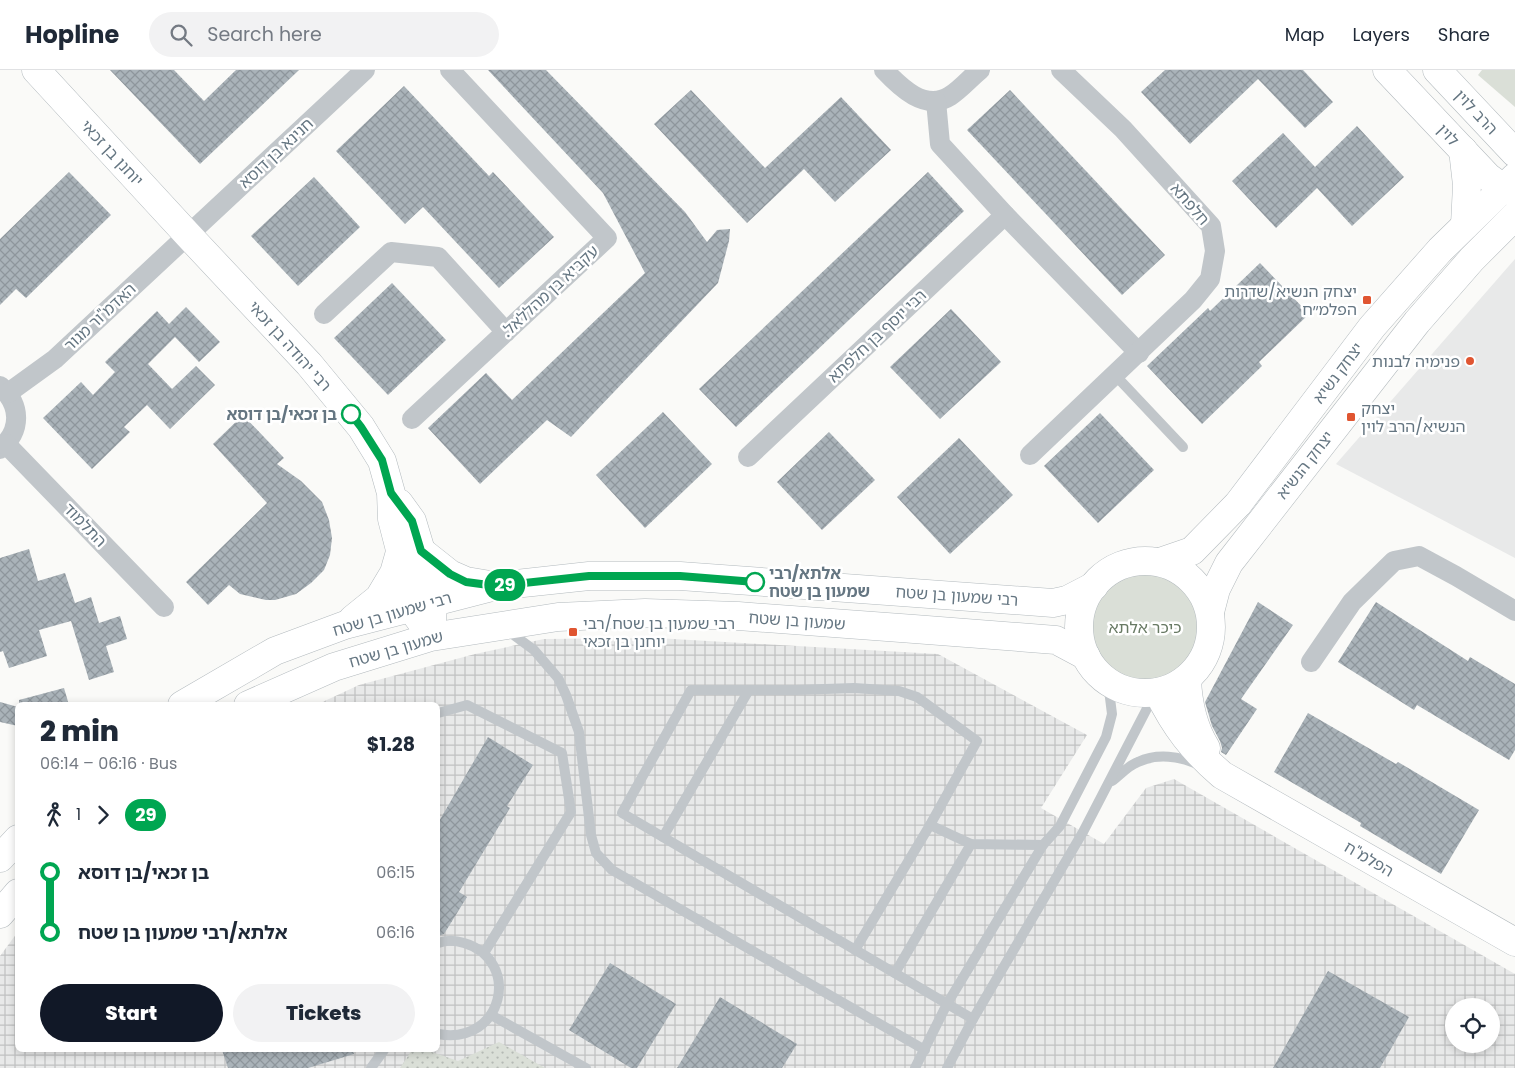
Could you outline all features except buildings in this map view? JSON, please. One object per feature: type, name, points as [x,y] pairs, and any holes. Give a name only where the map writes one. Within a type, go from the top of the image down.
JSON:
[{"type":"street","name":"יוחנן בן זכאי","points":[[36,70],[188,235]]},
{"type":"street","name":"חנינא בן דוסא","points":[[188,235],[365,70]]},
{"type":"street","name":".עקביא בן מהללאל","points":[[412,419],[607,238],[450,70]]},
{"type":"street","points":[[884,70],[894,82],[910,94],[922,100],[936,101],[950,96],[980,70]]},
{"type":"street","name":"חלפתא","points":[[1061,70],[1123,129],[1211,226],[1215,251],[1210,279],[1193,300],[1139,353]]},
{"type":"street","name":"לוין","points":[[1387,70],[1488,177],[1511,186]]},
{"type":"street","name":"הרב לוין","points":[[1437,70],[1503,129],[1515,153]]},
{"type":"street","points":[[936,101],[940,144],[1005,215],[1139,353],[1030,455]]},
{"type":"street","points":[[1463,150],[1467,185],[1466,225]]},
{"type":"street","name":"יצחק נשיא","points":[[1160,562],[1192,551],[1238,504],[1372,327],[1440,250],[1511,186]]},
{"type":"street","name":"רבי יוסף בן חלפתא","points":[[748,457],[1005,215]]},
{"type":"street","name":"יצחק הנשיא","points":[[1210,612],[1216,589],[1229,563],[1240,548],[1416,322],[1472,259],[1515,216]]},
{"type":"street","name":"האדמ\"ור מגור","points":[[4,390],[55,359],[188,235]]},
{"type":"street","name":"רבי יהודה בן זכאי","points":[[188,235],[309,364],[361,427],[382,460],[391,493],[392,519],[411,551],[422,605],[431,637]]},
{"type":"street","points":[[324,314],[391,252],[438,257],[506,332]]},
{"type":"street","name":"התלמוד","points":[[4,390],[14,402],[16,424],[12,435],[3,446],[164,607]]},
{"type":"street","points":[[345,625],[379,598],[394,573],[411,551],[466,582],[496,586]]},
{"type":"street","points":[[1311,662],[1352,602],[1394,561],[1419,556],[1515,611]]},
{"type":"street","points":[[1138,561],[1160,562],[1180,571],[1192,580],[1201,591],[1210,612],[1212,627],[1208,649],[1197,668],[1187,679],[1168,689],[1157,692],[1145,694],[1126,691],[1108,682],[1095,670],[1086,656],[1081,642],[1080,620],[1083,606],[1094,586],[1104,576],[1124,565],[1138,561]]},
{"type":"street","name":"רבי שמעון בן שטח","points":[[187,702],[274,651],[345,625],[496,586],[589,576],[680,576],[1053,603],[1067,600],[1094,586]]},
{"type":"street","name":"שמעון בן שטח","points":[[255,702],[334,667],[431,637],[558,616],[645,613],[738,616],[1056,640],[1086,656]]},
{"type":"street","points":[[1187,679],[1192,715],[1201,740],[1222,775]]},
{"type":"street","name":"הפלמ\"ח","points":[[1157,692],[1168,713],[1188,742],[1202,758],[1222,775],[1513,936]]},
{"type":"street","points":[[0,858],[15,842]]},
{"type":"street","points":[[0,914],[15,896]]},
{"type":"lane","points":[[1114,375],[1184,447]]},
{"type":"lane","points":[[502,626],[534,650],[558,678],[566,694],[579,732],[591,835],[596,854],[612,870],[925,1050]]},
{"type":"lane","points":[[915,1068],[947,1004],[1043,845],[1060,826],[1106,737],[1112,714],[1108,682]]},
{"type":"lane","points":[[855,950],[930,825],[977,741],[917,697],[899,691],[854,688],[691,690],[622,813],[855,950],[895,973],[947,1004],[973,1019]]},
{"type":"lane","points":[[663,837],[749,690]]},
{"type":"lane","points":[[947,1068],[973,1019],[1083,832],[1157,692]]},
{"type":"lane","points":[[440,713],[467,705],[562,753],[571,812],[484,953]]},
{"type":"lane","points":[[1110,783],[1136,762],[1157,756],[1189,760],[1222,775]]},
{"type":"lane","points":[[930,825],[971,844],[1043,845]]},
{"type":"lane","points":[[895,973],[971,844]]},
{"type":"lane","points":[[440,943],[457,941],[472,945],[484,953],[494,967],[499,982],[498,999],[491,1015],[480,1027],[466,1034],[450,1037],[440,1034]]},
{"type":"lane","points":[[491,1015],[586,1068]]},
{"type":"lane","points":[[371,1068],[383,1052]]},
{"type":"shaded area","name":"פנימיה לבנות","points":[[1515,259],[1515,558],[1336,464]]},
{"type":"shaded area","points":[[656,638],[938,654],[1087,735],[1041,808],[1104,844],[1146,788],[1174,779],[1515,974],[1515,1068],[0,1068],[0,956],[15,936],[15,1052],[440,1052],[440,702],[322,702],[359,685],[475,654],[544,639]]},
{"type":"green space","points":[[1482,70],[1515,70],[1515,107],[1478,75]]},
{"type":"green space","name":"כיכר אלתא","points":[[1145,574],[1165,578],[1182,590],[1194,607],[1198,627],[1194,647],[1182,664],[1165,676],[1145,680],[1125,676],[1108,664],[1096,647],[1092,627],[1096,607],[1108,590],[1125,578]]},
{"type":"green space","points":[[499,1042],[545,1068],[400,1068],[411,1052],[432,1052],[458,1061]]},
{"type":"bus line","name":"29","points":[[351,414],[382,460],[391,493],[412,521],[421,551],[450,574],[466,582],[496,586],[589,576],[680,576],[755,582]]},
{"type":"place","name":"יצחק הנשיא/שדרות הפלמ״ח","points":[[1367,300]]},
{"type":"place","name":"פנימיה לבנות","points":[[1470,361]]},
{"type":"place","name":"בן זכאי/בן דוסא","points":[[351,414]]},
{"type":"place","name":"יצחק הנשיא/הרב לוין","points":[[1351,417]]},
{"type":"place","name":"אלתא/רבי שמעון בן שטח","points":[[755,582]]},
{"type":"place","name":"רבי שמעון בן שטח/רבי יוחנן בן זכאי","points":[[573,632]]}]
